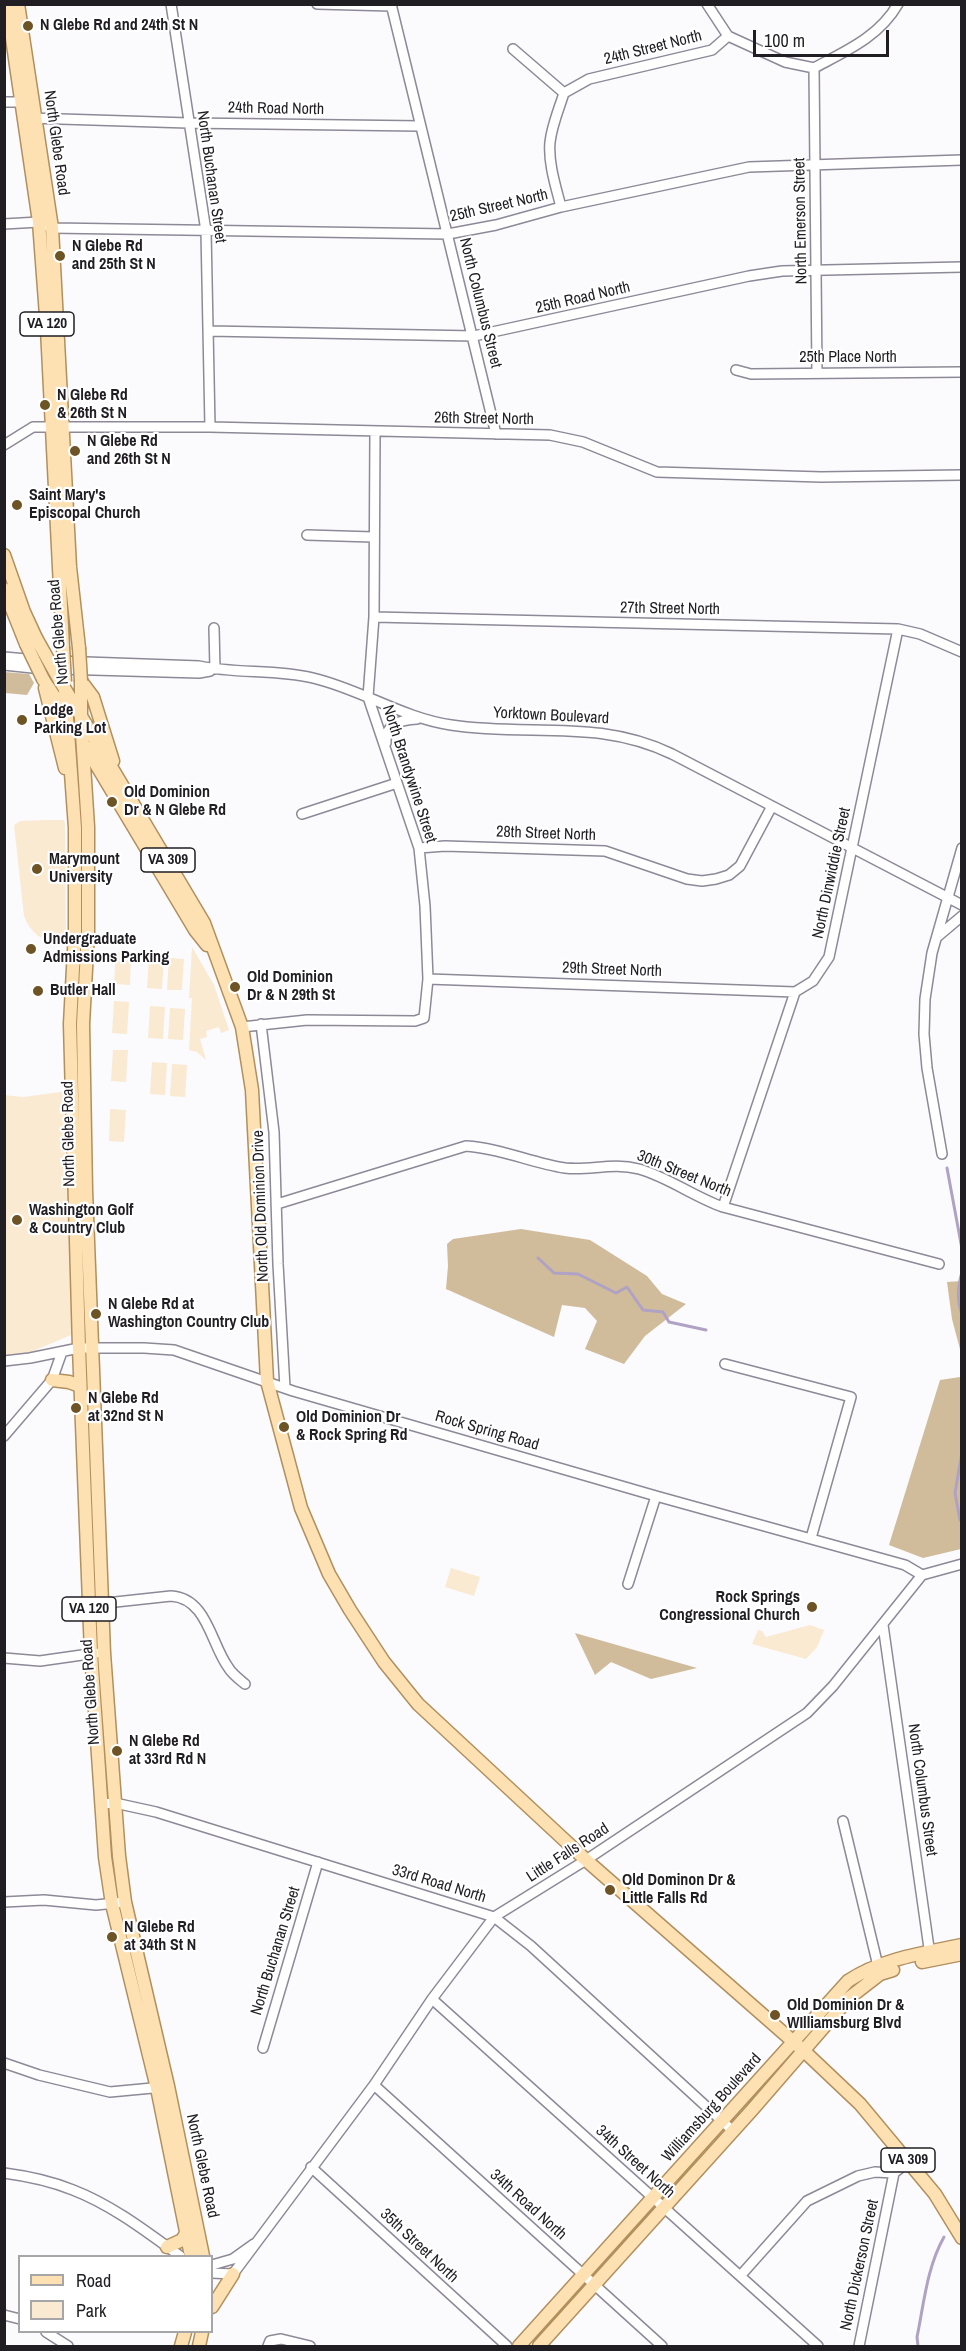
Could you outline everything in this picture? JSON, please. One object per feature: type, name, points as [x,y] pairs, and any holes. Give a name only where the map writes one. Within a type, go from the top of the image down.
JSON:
[{"type":"main road","name":"North Glebe Road","points":[[7,4],[21,102],[30,118],[52,228],[63,683],[72,788],[75,931],[70,1024],[85,1348],[119,1856],[125,1902],[162,2087],[191,2255]]},
{"type":"main road","name":"North Glebe Road","points":[[18,4],[79,648],[88,827],[88,932],[83,1024],[85,1348],[80,1386],[91,1653],[102,1804],[112,1904],[162,2087],[203,2255]]},
{"type":"main road","name":"VA 309","points":[[4,555],[24,612],[43,679],[195,930],[213,953]]},
{"type":"main road","name":"VA 309","points":[[4,589],[31,641],[63,683],[81,718],[199,914],[242,1026],[252,1090],[267,1381],[301,1508],[329,1574],[372,1645],[418,1704],[586,1860],[804,2051],[860,2104],[935,2194],[962,2238]]},
{"type":"main road","points":[[43,679],[65,769],[72,788]]},
{"type":"main road","points":[[81,681],[93,697],[113,758],[113,771]]},
{"type":"main road","points":[[52,1380],[80,1386]]},
{"type":"main road","name":"Williamsburg Boulevard","points":[[519,2346],[848,1982],[863,1972],[879,1970],[962,1945]]},
{"type":"main road","name":"Williamsburg Boulevard","points":[[930,1956],[962,1954]]},
{"type":"main road","name":"Williamsburg Boulevard","points":[[539,2346],[733,2131],[849,1998],[879,1970]]},
{"type":"main road","points":[[167,2247],[182,2240],[187,2232]]},
{"type":"main road","points":[[213,2305],[233,2274]]},
{"type":"street","name":"North Buchanan Street","points":[[171,4],[206,231],[210,427]]},
{"type":"street","points":[[317,4],[392,5]]},
{"type":"street","points":[[707,4],[728,36],[754,50],[785,62],[814,68],[871,37],[891,16],[898,4]]},
{"type":"street","name":"North Columbus Street","points":[[392,5],[496,434]]},
{"type":"street","name":"24th Street North","points":[[564,93],[589,79],[712,50],[728,36]]},
{"type":"street","points":[[513,49],[564,93],[554,121],[550,144],[561,207]]},
{"type":"street","name":"North Emerson Street","points":[[814,68],[817,373]]},
{"type":"street","points":[[4,102],[21,102]]},
{"type":"street","name":"24th Road North","points":[[30,118],[420,126]]},
{"type":"street","name":"25th Street North","points":[[4,224],[39,222],[52,228],[448,234],[496,225],[561,207],[749,167],[962,160]]},
{"type":"street","name":"25th Road North","points":[[209,331],[474,336],[748,276],[782,271],[962,267]]},
{"type":"street","name":"25th Place North","points":[[736,370],[751,374],[962,372]]},
{"type":"street","name":"26th Street North","points":[[4,446],[33,427],[210,427],[550,435],[583,442],[657,472],[821,477],[962,475]]},
{"type":"street","name":"North Brandywine Street","points":[[261,1024],[307,1020],[415,1021],[424,1018],[428,979],[425,906],[419,848],[368,697],[374,617],[375,432]]},
{"type":"street","points":[[307,535],[373,537]]},
{"type":"street","name":"27th Street North","points":[[374,617],[898,629],[920,634],[962,651]]},
{"type":"street","points":[[214,628],[215,669]]},
{"type":"street","name":"North Dinwiddie Street","points":[[795,992],[813,981],[829,957],[898,629]]},
{"type":"street","name":"Yorktown Boulevard","points":[[4,657],[26,660],[199,666],[305,676],[328,682],[422,718],[464,727],[588,730],[624,736],[657,747],[962,905]]},
{"type":"street","name":"Yorktown Boulevard","points":[[4,665],[30,669],[199,673],[215,669]]},
{"type":"street","points":[[386,750],[385,737],[393,724],[422,718]]},
{"type":"street","points":[[302,814],[397,783]]},
{"type":"street","name":"28th Street North","points":[[419,848],[444,846],[605,851],[687,879],[716,879],[740,866],[772,806]]},
{"type":"street","points":[[942,1154],[932,1103],[924,1034],[928,972],[962,848]]},
{"type":"street","points":[[937,937],[962,916]]},
{"type":"street","name":"29th Street North","points":[[428,979],[795,992]]},
{"type":"street","points":[[723,1207],[795,992]]},
{"type":"street","points":[[242,1026],[261,1024]]},
{"type":"street","name":"North Old Dominion Drive","points":[[261,1024],[274,1132],[285,1388]]},
{"type":"street","name":"30th Street North","points":[[277,1204],[466,1146],[484,1147],[567,1168],[620,1165],[641,1169],[723,1207],[939,1264]]},
{"type":"street","name":"Rock Spring Road","points":[[4,1361],[85,1348],[174,1350],[285,1388],[656,1496],[905,1565],[922,1575]]},
{"type":"street","points":[[4,1436],[52,1380],[62,1352]]},
{"type":"street","points":[[725,1364],[851,1397],[811,1538]]},
{"type":"street","points":[[628,1584],[656,1496]]},
{"type":"street","points":[[922,1575],[962,1564]]},
{"type":"street","name":"Little Falls Road","points":[[233,2274],[374,2085],[432,1999],[494,1917],[586,1860],[807,1713],[833,1686],[922,1575]]},
{"type":"street","points":[[89,1604],[179,1596],[199,1611],[228,1667],[245,1684]]},
{"type":"street","name":"North Columbus Street","points":[[883,1625],[930,1956]]},
{"type":"street","points":[[4,1658],[40,1661],[104,1653]]},
{"type":"street","name":"33rd Road North","points":[[102,1804],[115,1803],[156,1812],[494,1917],[531,1947],[733,2131]]},
{"type":"street","points":[[843,1821],[879,1970]]},
{"type":"street","name":"North Buchanan Street","points":[[263,2048],[318,1862]]},
{"type":"street","points":[[4,1902],[44,1900],[112,1904],[125,1902]]},
{"type":"street","name":"34th Street North","points":[[432,1999],[818,2346]]},
{"type":"street","points":[[4,2063],[39,2075],[110,2092],[162,2087]]},
{"type":"street","name":"34th Road North","points":[[374,2085],[662,2346]]},
{"type":"street","points":[[741,2275],[807,2201],[858,2175],[875,2172],[894,2173],[909,2161]]},
{"type":"street","name":"35th Street North","points":[[311,2167],[507,2346]]},
{"type":"street","points":[[4,2173],[29,2177],[73,2190],[111,2208],[179,2255]]},
{"type":"street","name":"North Dickerson Street","points":[[859,2346],[894,2173]]},
{"type":"street","name":"Little Falls Road","points":[[213,2265],[233,2259],[258,2242]]},
{"type":"street","points":[[213,2273],[233,2274]]},
{"type":"street","points":[[49,2333],[68,2346]]},
{"type":"street","points":[[268,2346],[270,2341],[281,2339],[310,2346]]},
{"type":"green space","points":[[64,820],[65,823],[66,940],[62,940],[61,944],[38,936],[24,916],[14,825],[20,821]]},
{"type":"green space","points":[[192,947],[214,985],[229,1030],[221,1033],[219,1027],[206,1031],[207,1037],[200,1039],[206,1060],[197,1052],[189,1050]]},
{"type":"green space","points":[[116,952],[131,953],[130,985],[114,984]]},
{"type":"green space","points":[[149,956],[164,957],[162,989],[147,988]]},
{"type":"green space","points":[[169,958],[184,959],[182,990],[167,990]]},
{"type":"green space","points":[[114,1001],[129,1002],[127,1034],[112,1033]]},
{"type":"green space","points":[[150,1006],[165,1007],[163,1039],[148,1038]]},
{"type":"green space","points":[[170,1008],[185,1009],[183,1040],[168,1039]]},
{"type":"green space","points":[[113,1050],[128,1050],[126,1082],[111,1081]]},
{"type":"green space","points":[[152,1062],[167,1063],[165,1095],[150,1094]]},
{"type":"green space","points":[[172,1064],[187,1065],[185,1097],[170,1096]]},
{"type":"green space","points":[[68,1091],[71,1335],[31,1352],[5,1356],[4,1095],[23,1097]]},
{"type":"green space","points":[[110,1109],[126,1110],[124,1142],[109,1141]]},
{"type":"green space","points":[[451,1568],[480,1577],[474,1596],[445,1587]]},
{"type":"green space","points":[[810,1625],[824,1630],[817,1647],[806,1659],[752,1644],[758,1630],[762,1631],[766,1637]]},
{"type":"shaded area","points":[[4,672],[29,674],[34,683],[27,695],[5,693]]},
{"type":"shaded area","points":[[521,1229],[590,1240],[647,1276],[662,1294],[686,1304],[645,1336],[624,1364],[585,1349],[597,1321],[585,1308],[562,1305],[554,1337],[446,1289],[447,1244],[453,1239]]},
{"type":"shaded area","points":[[962,1281],[961,1353],[952,1319],[947,1282]]},
{"type":"shaded area","points":[[961,1375],[961,1549],[923,1558],[889,1545],[940,1380]]},
{"type":"shaded area","points":[[575,1633],[697,1668],[651,1679],[611,1662],[595,1675]]},
{"type":"waterway","points":[[947,1168],[962,1249]]},
{"type":"waterway","points":[[538,1258],[554,1273],[578,1274],[616,1293],[627,1287],[643,1310],[663,1312],[669,1322],[706,1330]]},
{"type":"waterway","points":[[962,1272],[958,1293],[962,1314]]},
{"type":"waterway","points":[[960,1520],[955,1493],[962,1452]]},
{"type":"waterway","points":[[918,2346],[917,2337],[927,2286],[934,2260],[944,2237]]},
{"type":"place","name":"N Glebe Rd and 24th St N","points":[[28,26]]},
{"type":"place","name":"N Glebe Rd and 25th St N","points":[[60,256]]},
{"type":"place","name":"N Glebe Rd & 26th St N","points":[[45,405]]},
{"type":"place","name":"N Glebe Rd and 26th St N","points":[[75,451]]},
{"type":"place","name":"Saint Mary's Episcopal Church","points":[[17,505]]},
{"type":"place","name":"Lodge Parking Lot","points":[[22,720]]},
{"type":"place","name":"Old Dominion Dr & N Glebe Rd","points":[[112,802]]},
{"type":"place","name":"Marymount University","points":[[37,869]]},
{"type":"place","name":"Undergraduate Admissions Parking","points":[[31,949]]},
{"type":"place","name":"Old Dominion Dr & N 29th St","points":[[235,987]]},
{"type":"place","name":"Butler Hall","points":[[38,991]]},
{"type":"place","name":"Washington Golf & Country Club","points":[[17,1220]]},
{"type":"place","name":"N Glebe Rd at Washington Country Club","points":[[96,1314]]},
{"type":"place","name":"N Glebe Rd at 32nd St N","points":[[76,1408]]},
{"type":"place","name":"Old Dominion Dr & Rock Spring Rd","points":[[284,1427]]},
{"type":"place","name":"Rock Springs Congressional Church","points":[[812,1607]]},
{"type":"place","name":"N Glebe Rd at 33rd Rd N","points":[[117,1751]]},
{"type":"place","name":"Old Dominon Dr & Little Falls Rd","points":[[610,1890]]},
{"type":"place","name":"N Glebe Rd at 34th St N","points":[[112,1937]]},
{"type":"place","name":"Old Dominion Dr & WIlliamsburg Blvd","points":[[775,2015]]}]
